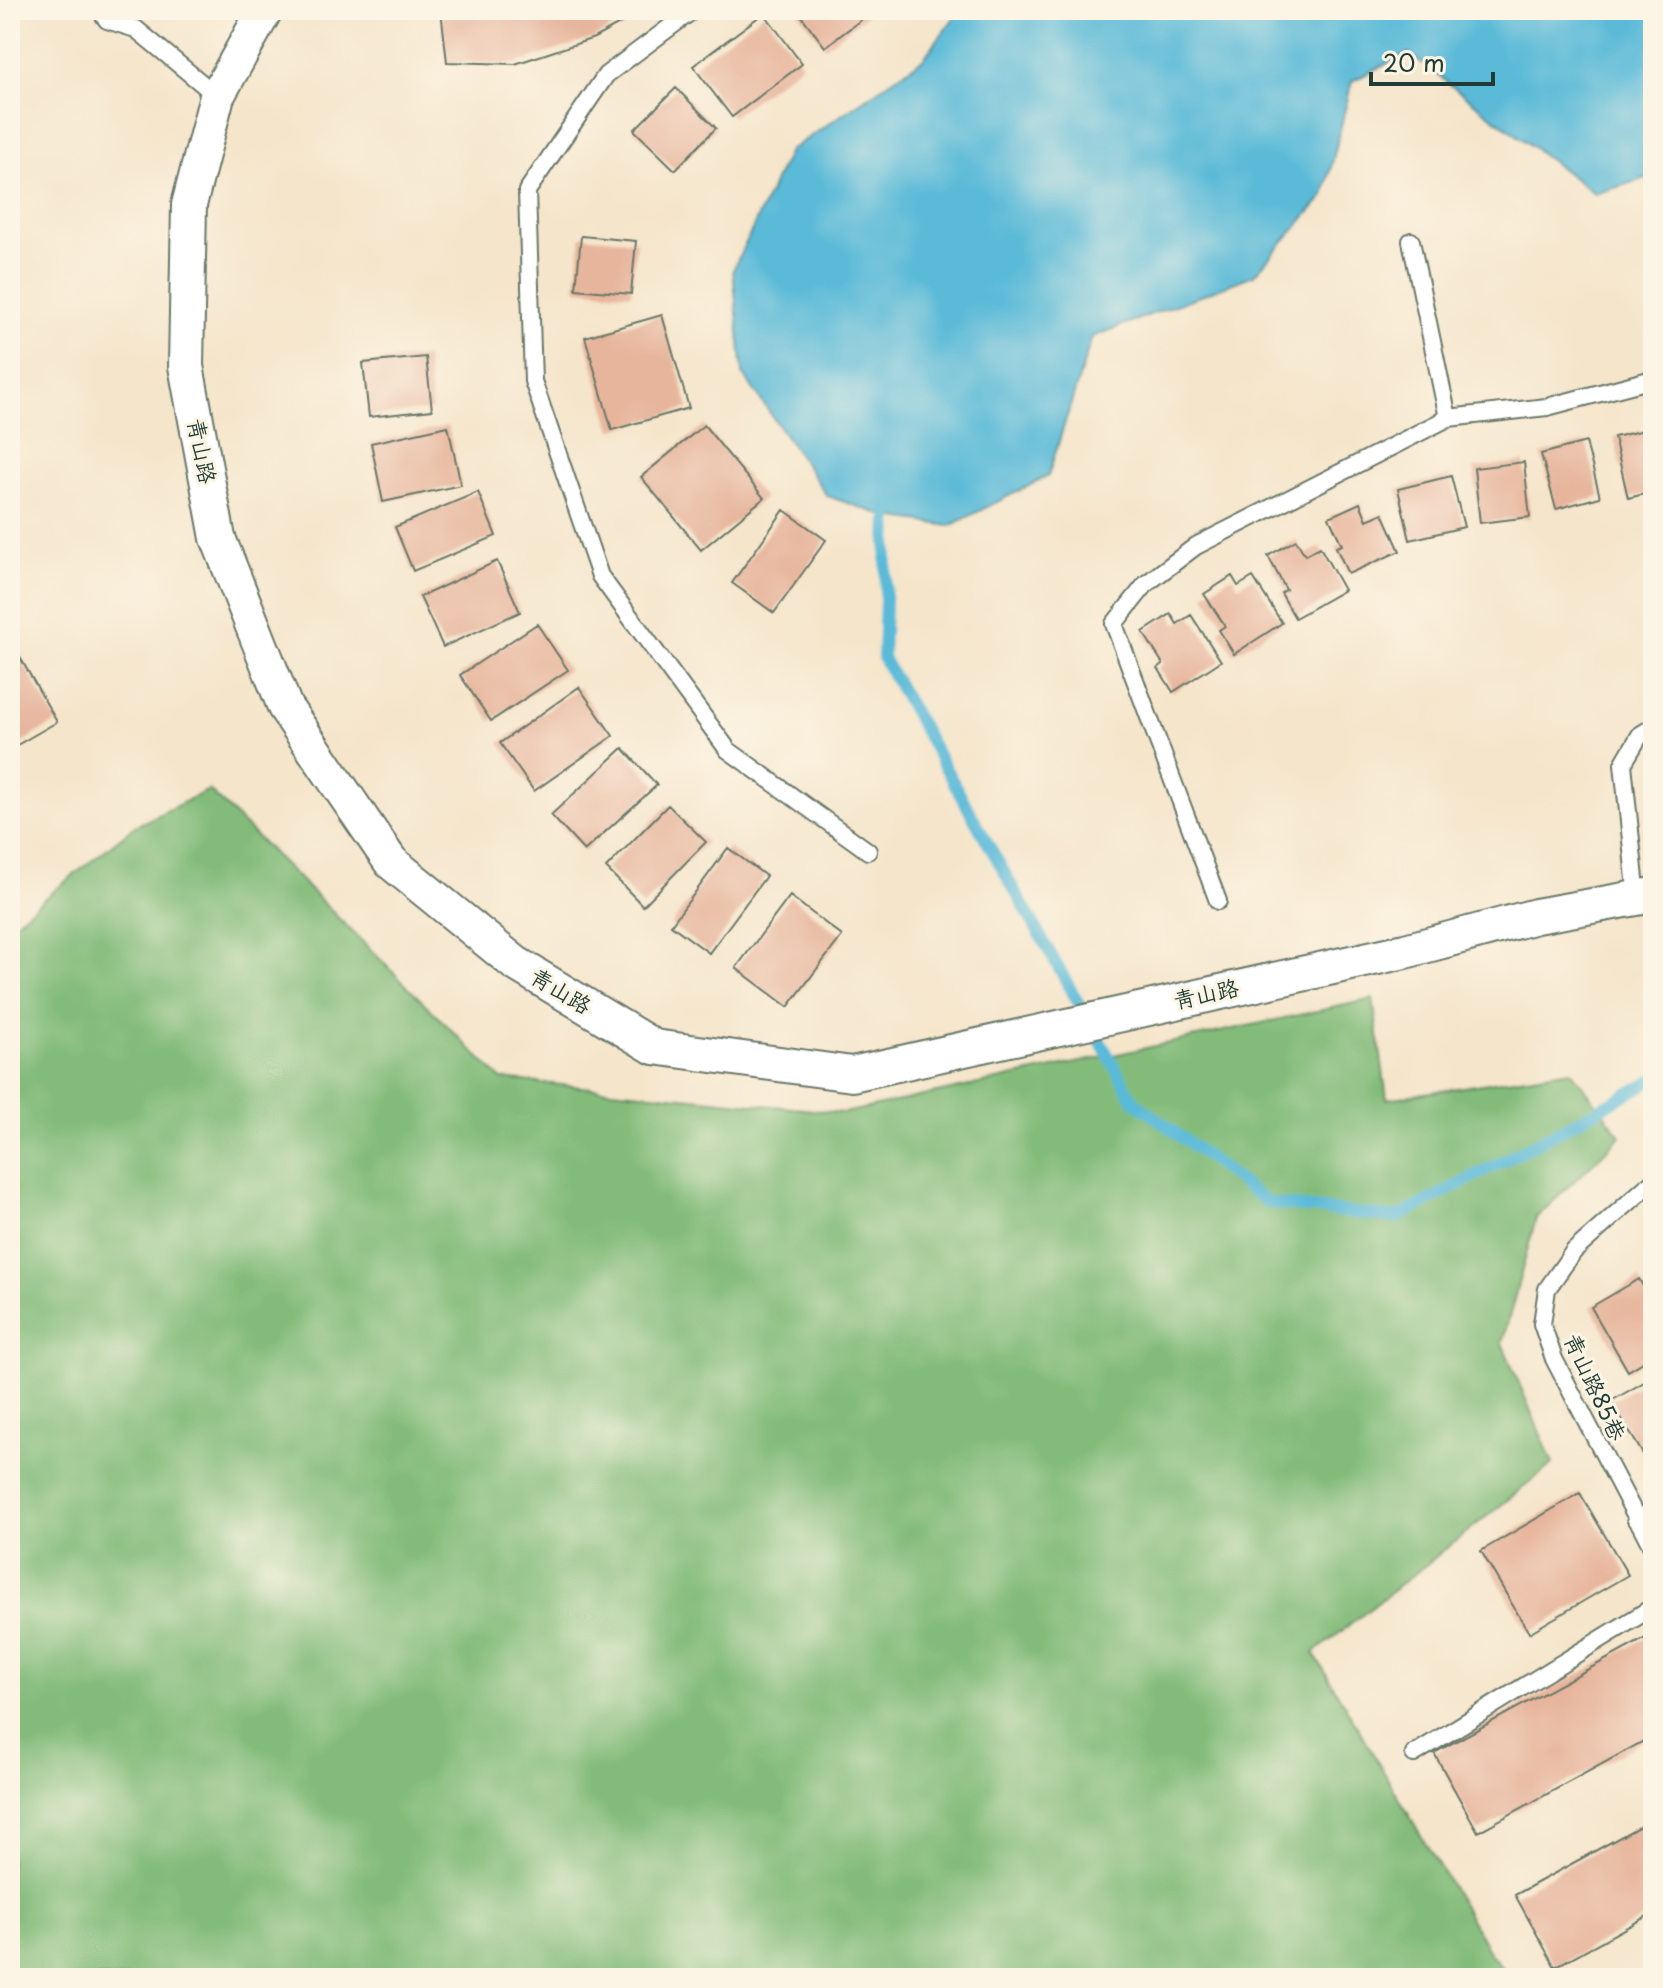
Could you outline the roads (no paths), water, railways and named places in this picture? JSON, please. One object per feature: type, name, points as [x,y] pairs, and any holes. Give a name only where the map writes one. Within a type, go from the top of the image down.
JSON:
[{"type":"street","name":"青山路","points":[[265,10],[217,96],[189,205],[186,366],[218,538],[285,707],[391,862],[515,963],[654,1047],[852,1074],[1405,951],[1536,916],[1645,897]]},
{"type":"lane","points":[[100,10],[107,20],[136,29],[217,96]]},
{"type":"lane","points":[[693,10],[606,75],[527,191],[533,381],[600,576],[728,750],[868,851]]},
{"type":"lane","points":[[1411,241],[1448,418]]},
{"type":"lane","points":[[1218,901],[1114,624],[1146,584],[1196,546],[1448,418],[1547,407],[1653,379]]},
{"type":"lane","points":[[1645,897],[1623,764],[1640,735],[1653,727]]},
{"type":"lane","name":"青山路85巷","points":[[1653,1181],[1574,1251],[1547,1289],[1542,1324],[1554,1359],[1653,1549]]},
{"type":"lane","points":[[1636,1520],[1653,1510]]},
{"type":"lane","points":[[1414,1754],[1653,1607]]},
{"type":"water","points":[[960,10],[1653,10],[1653,176],[1595,194],[1408,53],[1352,81],[1324,196],[1254,275],[1092,337],[1048,476],[950,526],[888,517],[827,496],[743,374],[733,270],[789,151],[923,59]]},
{"type":"waterway","points":[[888,517],[883,658],[1134,1101],[1268,1203],[1397,1218],[1653,1080]]}]
